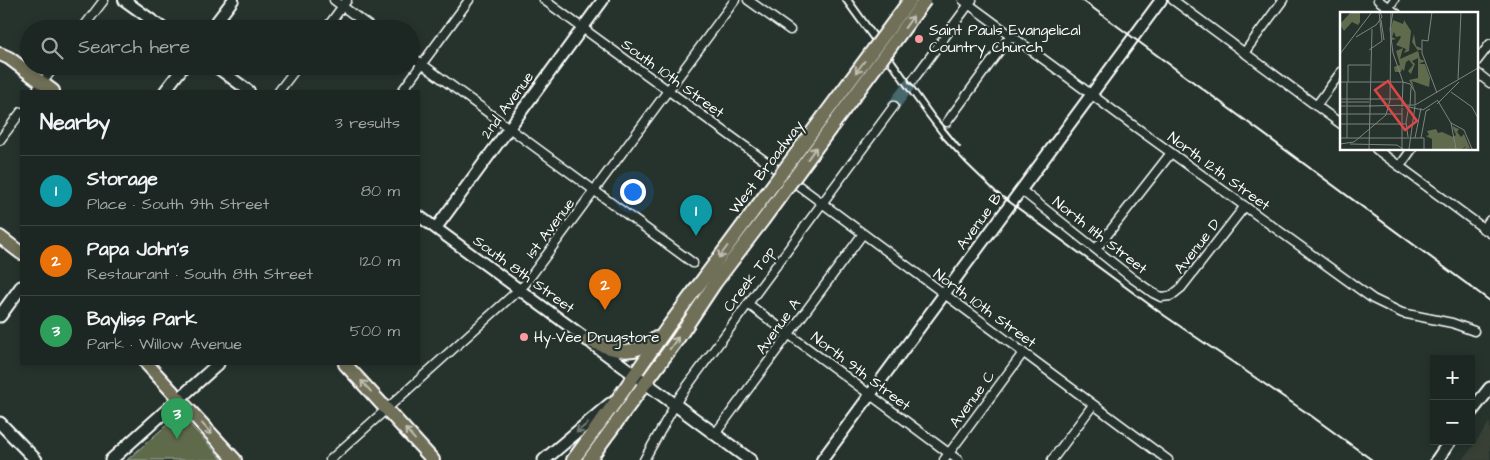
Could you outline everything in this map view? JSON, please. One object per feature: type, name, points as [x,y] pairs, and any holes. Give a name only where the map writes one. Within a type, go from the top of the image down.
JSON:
[{"type":"main road","name":"West Broadway","points":[[589,460],[646,383],[707,294],[757,216],[910,0]]},
{"type":"main road","name":"West Broadway","points":[[544,460],[620,397],[667,328],[925,0]]},
{"type":"main road","points":[[3,54],[20,70]]},
{"type":"main road","points":[[26,75],[39,87]]},
{"type":"main road","points":[[0,237],[20,251]]},
{"type":"main road","points":[[0,316],[20,288]]},
{"type":"main road","points":[[588,340],[622,351],[635,351],[649,344],[667,328]]},
{"type":"main road","name":"South 8th Street","points":[[588,340],[750,460]]},
{"type":"main road","points":[[148,365],[235,460]]},
{"type":"main road","points":[[111,460],[217,365]]},
{"type":"main road","points":[[346,365],[433,460]]},
{"type":"main road","points":[[1475,407],[1490,388]]},
{"type":"main road","points":[[572,460],[620,397]]},
{"type":"main road","points":[[0,423],[36,460]]},
{"type":"main road","points":[[1437,460],[1447,445]]},
{"type":"street","points":[[89,20],[104,0]]},
{"type":"street","points":[[124,0],[152,20]]},
{"type":"street","points":[[219,20],[233,0]]},
{"type":"street","points":[[334,0],[345,3],[364,20]]},
{"type":"street","points":[[420,67],[469,0]]},
{"type":"street","name":"South 10th Street","points":[[544,0],[787,177]]},
{"type":"street","name":"2nd Avenue","points":[[436,228],[603,0]]},
{"type":"street","name":"1st Avenue","points":[[330,460],[520,289],[538,268],[735,0]]},
{"type":"street","points":[[748,0],[790,30]]},
{"type":"street","name":"Avenue B","points":[[822,460],[1161,0]]},
{"type":"street","points":[[1173,0],[1340,123]]},
{"type":"street","points":[[1244,53],[1283,0]]},
{"type":"street","points":[[1378,0],[1386,11],[1394,0]]},
{"type":"street","points":[[913,80],[968,2]]},
{"type":"street","name":"North 12th Street","points":[[968,2],[1091,95],[1336,273],[1384,305],[1402,313],[1452,323],[1474,331]]},
{"type":"street","points":[[333,20],[345,3]]},
{"type":"street","points":[[947,122],[1011,35]]},
{"type":"street","points":[[1478,59],[1490,44]]},
{"type":"street","points":[[422,64],[694,263]]},
{"type":"street","points":[[1316,106],[1340,73]]},
{"type":"street","points":[[1478,73],[1490,82]]},
{"type":"street","points":[[39,87],[48,75]]},
{"type":"street","points":[[167,90],[178,75]]},
{"type":"street","points":[[227,75],[248,90]]},
{"type":"street","points":[[280,90],[291,75]]},
{"type":"street","points":[[403,90],[414,75]]},
{"type":"street","name":"Creek Top","points":[[644,460],[675,404],[894,106]]},
{"type":"street","points":[[0,140],[20,113]]},
{"type":"street","points":[[1377,150],[1487,231],[1490,220]]},
{"type":"street","points":[[1400,166],[1411,150]]},
{"type":"street","points":[[1096,249],[1171,153]]},
{"type":"street","name":"North 10th Street","points":[[787,177],[862,235],[1168,460]]},
{"type":"street","name":"North 11th Street","points":[[1021,190],[1153,293],[1166,297]]},
{"type":"street","name":"Avenue D","points":[[1166,297],[1176,294],[1244,206]]},
{"type":"street","name":"South 8th Street","points":[[420,217],[588,340]]},
{"type":"street","name":"Avenue A","points":[[715,434],[862,235]]},
{"type":"street","name":"North 9th Street","points":[[748,304],[870,395],[947,457],[958,460]]},
{"type":"street","name":"Avenue C","points":[[947,457],[1023,353]]},
{"type":"street","points":[[1052,460],[1093,406]]},
{"type":"shaded area","points":[[1490,422],[1490,460],[1463,460]]},
{"type":"green space","points":[[179,414],[223,460],[127,460]]},
{"type":"waterway","points":[[894,105],[913,80]]},
{"type":"railway","points":[[842,0],[942,137],[996,192],[1165,316],[1310,415],[1372,460]]},
{"type":"railway","points":[[852,0],[934,115],[960,147]]},
{"type":"railway","points":[[1082,0],[1490,301]]},
{"type":"place","name":"Saint Pauls Evangelical Country Church","points":[[919,39]]},
{"type":"place","name":"Storage","points":[[696,236]]},
{"type":"place","name":"Papa John's","points":[[605,310]]},
{"type":"place","name":"Hy-Vee Drugstore","points":[[524,337]]},
{"type":"place","name":"Bayliss Park","points":[[177,439]]}]
